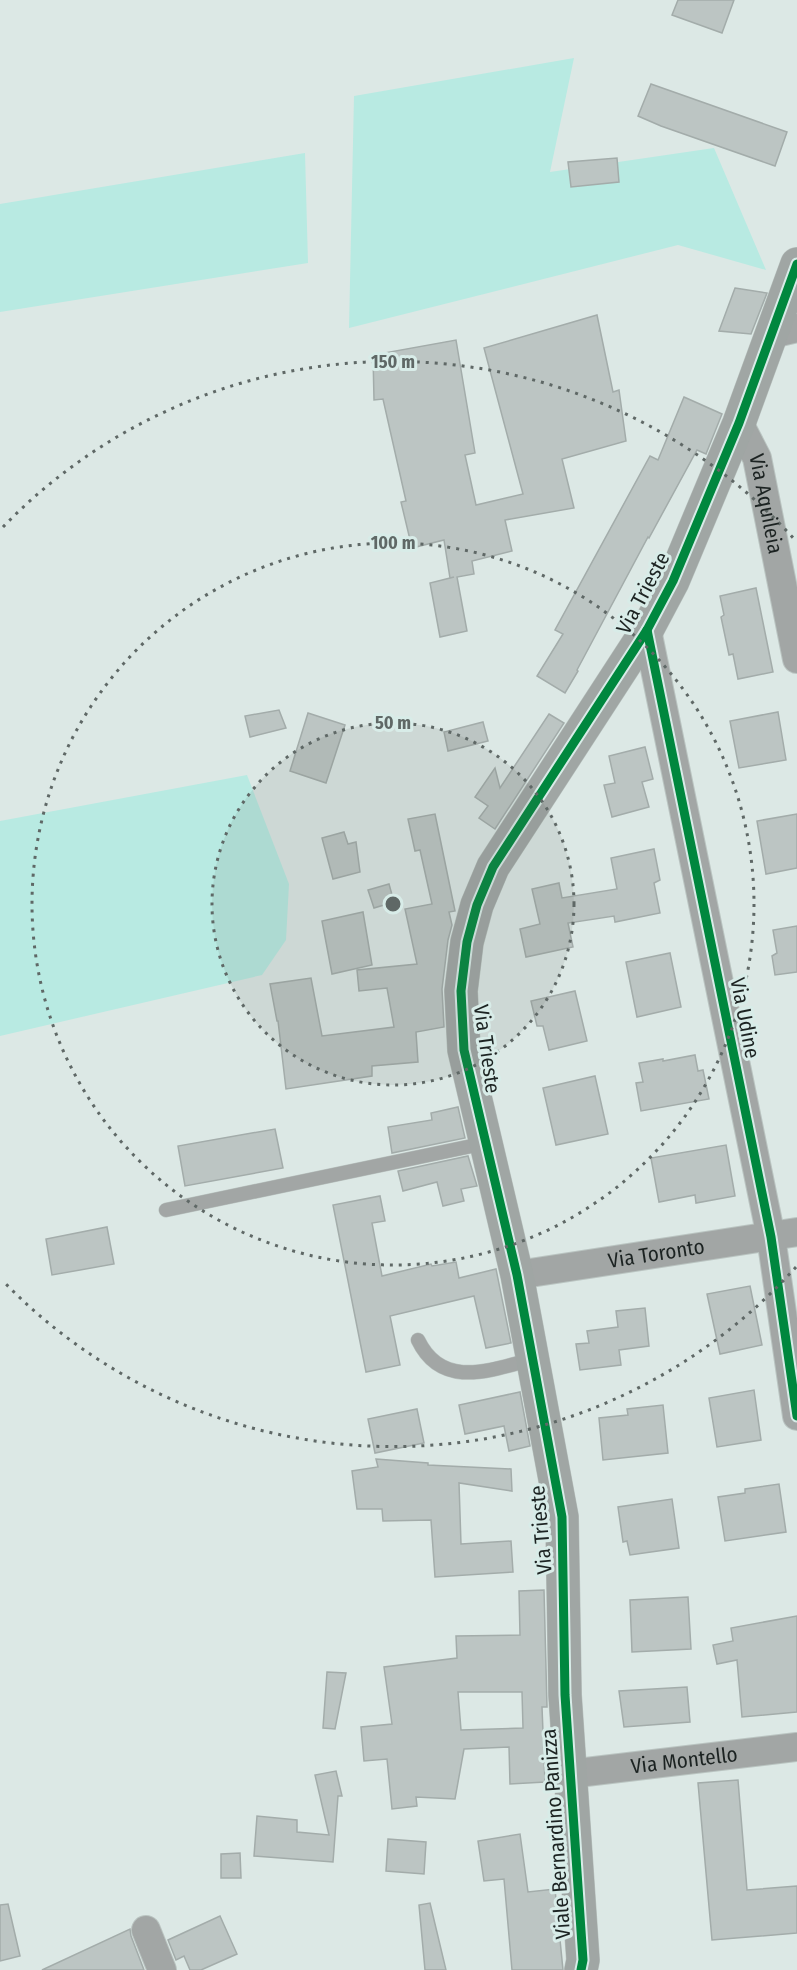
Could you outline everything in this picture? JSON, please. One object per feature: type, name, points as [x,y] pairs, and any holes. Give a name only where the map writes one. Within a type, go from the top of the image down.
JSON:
[{"type":"street","name":"Via Trieste","points":[[565,1695],[562,1517],[517,1275],[465,1050],[461,991],[467,942],[477,905],[493,867],[647,630],[673,581],[739,423],[784,331],[797,264]]},
{"type":"street","name":"Via Aquileia","points":[[739,423],[757,458],[797,659]]},
{"type":"street","name":"Via Udine","points":[[647,630],[784,1235],[797,1416]]},
{"type":"street","name":"Via Toronto","points":[[517,1275],[784,1235]]},
{"type":"street","name":"Viale Bernardino Panizza","points":[[565,1695],[582,1970]]},
{"type":"street","name":"Via Montello","points":[[569,1774],[797,1747]]},
{"type":"street","points":[[146,1930],[162,1970]]},
{"type":"lane","points":[[166,1210],[486,1143]]},
{"type":"lane","points":[[417,1340],[424,1354],[450,1370],[460,1373],[477,1373],[534,1359]]},
{"type":"shaded area","points":[[574,58],[550,172],[714,148],[766,270],[678,245],[349,328],[354,96]]},
{"type":"shaded area","points":[[305,153],[308,263],[0,312],[0,204]]},
{"type":"shaded area","points":[[247,775],[289,884],[286,940],[262,975],[0,1036],[0,821]]},
{"type":"building","points":[[678,0],[734,0],[722,33],[672,15]]},
{"type":"building","points":[[651,84],[787,132],[775,166],[638,116]]},
{"type":"building","points":[[617,158],[619,182],[571,187],[568,162]]},
{"type":"building","points":[[735,288],[767,293],[751,334],[719,331]]},
{"type":"building","points":[[597,315],[613,392],[619,390],[626,441],[562,459],[574,508],[505,520],[512,551],[472,561],[474,574],[457,577],[467,631],[440,637],[430,583],[450,578],[444,540],[412,548],[401,502],[406,501],[383,399],[374,400],[373,355],[456,340],[475,453],[465,455],[476,505],[523,494],[484,348]]},
{"type":"building","points":[[684,397],[722,414],[706,454],[697,450],[565,693],[537,676],[563,634],[555,630],[650,456],[658,460]]},
{"type":"building","points":[[756,588],[773,672],[738,679],[733,654],[729,655],[721,617],[724,615],[720,596]]},
{"type":"building","points":[[279,710],[286,728],[250,737],[245,716]]},
{"type":"building","points":[[778,712],[786,760],[739,768],[730,721]]},
{"type":"building","points":[[308,713],[345,725],[326,783],[290,771]]},
{"type":"building","points":[[549,714],[564,723],[495,829],[479,818],[488,806],[475,797],[495,768],[500,788]]},
{"type":"building","points":[[483,722],[488,741],[448,751],[444,732]]},
{"type":"building","points":[[645,747],[653,779],[642,782],[649,807],[612,817],[604,785],[615,783],[609,756]]},
{"type":"building","points":[[435,814],[455,911],[449,912],[452,925],[442,989],[444,1027],[416,1032],[418,1062],[372,1066],[372,1076],[286,1089],[278,1021],[270,984],[311,978],[322,1036],[394,1027],[387,988],[359,991],[357,970],[417,964],[405,909],[432,904],[420,850],[415,851],[408,819]]},
{"type":"building","points":[[797,814],[797,868],[766,874],[757,821]]},
{"type":"building","points":[[344,832],[348,844],[356,842],[360,872],[333,879],[322,838]]},
{"type":"building","points":[[654,849],[660,880],[654,883],[660,913],[615,922],[614,916],[568,923],[573,947],[526,957],[520,929],[540,924],[532,889],[559,883],[562,898],[617,889],[611,858]]},
{"type":"building","points":[[389,884],[394,902],[374,908],[368,890]]},
{"type":"building","points":[[363,912],[372,965],[332,974],[322,921]]},
{"type":"building","points":[[797,926],[797,972],[775,975],[772,956],[777,953],[773,930]]},
{"type":"building","points":[[670,953],[681,1007],[637,1017],[626,962]]},
{"type":"building","points":[[575,991],[587,1041],[549,1050],[543,1026],[537,1026],[531,1001]]},
{"type":"building","points":[[695,1055],[698,1071],[703,1070],[709,1099],[641,1111],[636,1083],[643,1082],[639,1063]]},
{"type":"building","points":[[595,1076],[608,1134],[556,1145],[543,1088]]},
{"type":"building","points":[[458,1107],[465,1138],[392,1153],[388,1127],[432,1120],[431,1113]]},
{"type":"building","points":[[275,1129],[283,1168],[185,1186],[178,1146]]},
{"type":"building","points":[[726,1145],[735,1196],[696,1203],[695,1195],[659,1202],[651,1158]]},
{"type":"building","points":[[468,1156],[477,1186],[461,1189],[464,1201],[443,1206],[437,1182],[403,1191],[398,1171]]},
{"type":"building","points":[[380,1196],[385,1221],[372,1223],[382,1276],[431,1264],[432,1266],[456,1262],[459,1278],[496,1269],[511,1343],[486,1348],[474,1296],[390,1316],[400,1365],[366,1372],[333,1205]]},
{"type":"building","points":[[107,1227],[114,1264],[52,1275],[46,1239]]},
{"type":"building","points":[[750,1286],[762,1345],[720,1354],[707,1294]]},
{"type":"building","points":[[645,1308],[649,1346],[619,1350],[621,1365],[580,1370],[576,1344],[589,1343],[587,1331],[618,1327],[616,1311]]},
{"type":"building","points":[[754,1390],[761,1440],[717,1447],[709,1398]]},
{"type":"building","points":[[520,1392],[530,1446],[509,1451],[504,1426],[465,1434],[459,1405]]},
{"type":"building","points":[[663,1405],[668,1453],[603,1460],[599,1418],[628,1415],[627,1409]]},
{"type":"building","points":[[417,1409],[424,1443],[375,1453],[368,1419]]},
{"type":"building","points":[[376,1459],[428,1463],[428,1465],[511,1469],[512,1491],[459,1483],[461,1544],[511,1541],[513,1572],[435,1577],[431,1520],[383,1521],[382,1509],[357,1509],[352,1471],[378,1467]]},
{"type":"building","points":[[779,1484],[786,1532],[725,1541],[718,1497],[745,1493],[745,1489]]},
{"type":"building","points":[[672,1499],[679,1548],[630,1555],[627,1541],[623,1542],[618,1507]]},
{"type":"building","points":[[544,1590],[547,1707],[542,1707],[545,1782],[510,1784],[509,1747],[464,1749],[455,1799],[416,1797],[417,1806],[392,1809],[387,1759],[364,1761],[361,1727],[392,1724],[384,1667],[457,1658],[456,1636],[520,1635],[519,1591]],"holes":[[[458,1692],[522,1692],[523,1728],[461,1730]]]},
{"type":"building","points":[[688,1597],[691,1649],[632,1652],[630,1600]]},
{"type":"building","points":[[797,1616],[797,1712],[742,1717],[737,1660],[717,1664],[713,1645],[733,1641],[731,1628]]},
{"type":"building","points":[[327,1672],[346,1673],[335,1729],[323,1728]]},
{"type":"building","points":[[687,1687],[690,1722],[624,1727],[619,1691]]},
{"type":"building","points":[[336,1771],[342,1796],[338,1796],[333,1862],[254,1856],[257,1816],[297,1820],[297,1832],[329,1835],[315,1775]]},
{"type":"building","points":[[738,1780],[747,1890],[797,1886],[797,1933],[712,1940],[698,1783]]},
{"type":"building","points":[[520,1834],[528,1892],[555,1889],[563,1970],[512,1970],[504,1879],[484,1881],[478,1841]]},
{"type":"building","points":[[388,1839],[426,1842],[424,1874],[386,1871]]},
{"type":"building","points":[[240,1853],[241,1878],[221,1878],[221,1854]]},
{"type":"building","points":[[430,1903],[446,1970],[425,1970],[419,1905]]},
{"type":"building","points":[[8,1904],[20,1956],[0,1961],[0,1905]]},
{"type":"building","points":[[220,1916],[237,1954],[201,1970],[190,1970],[184,1956],[176,1960],[168,1940]]},
{"type":"building","points":[[130,1929],[144,1970],[42,1970]]},
{"type":"cycle path","points":[[581,1970],[583,1960],[565,1695],[562,1517],[517,1275],[464,1050],[461,991],[467,942],[477,905],[493,867],[647,630],[673,581],[739,423],[797,264]]},
{"type":"cycle path","points":[[647,630],[771,1237],[797,1416]]}]
